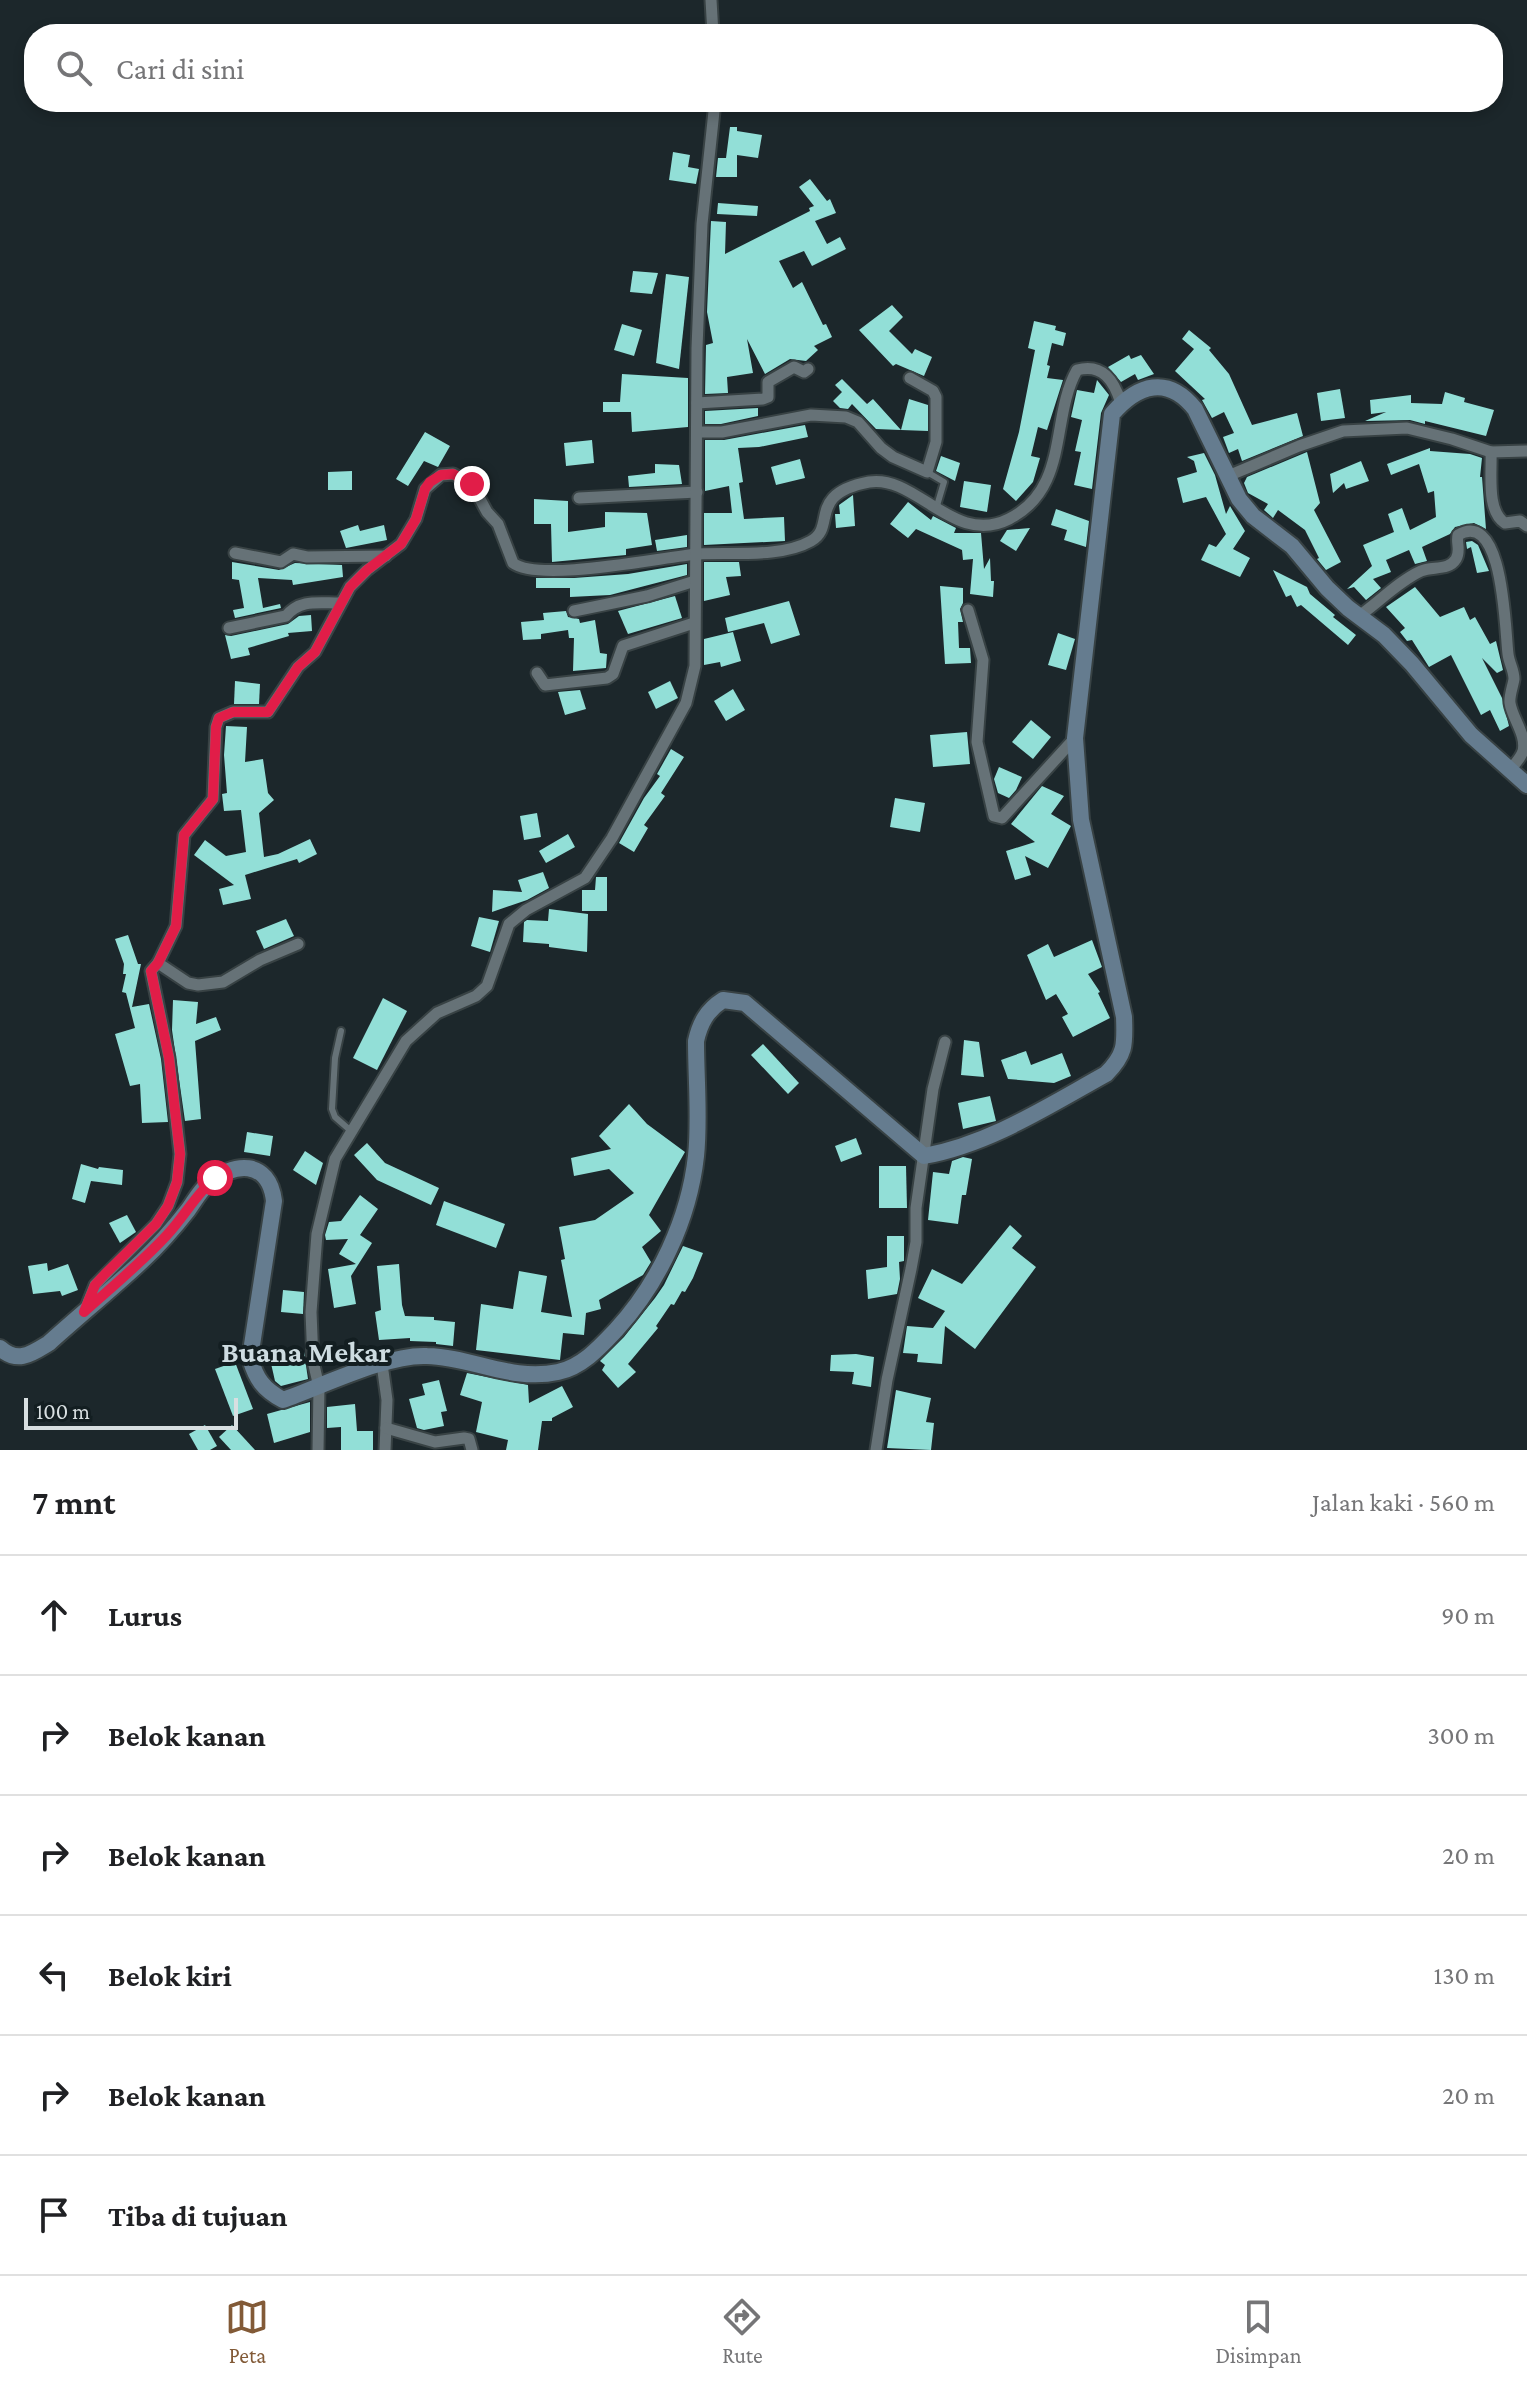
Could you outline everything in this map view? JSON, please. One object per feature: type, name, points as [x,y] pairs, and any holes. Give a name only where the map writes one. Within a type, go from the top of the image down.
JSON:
[{"type":"street","points":[[711,0],[712,24]]},
{"type":"street","points":[[318,1450],[319,1387],[313,1361],[311,1312],[317,1234],[335,1159],[406,1041],[437,1013],[476,996],[487,986],[509,924],[526,910],[585,878],[686,703],[695,666],[702,224],[714,112]]},
{"type":"street","points":[[697,403],[763,399],[768,397],[768,382],[794,367],[804,372],[808,369]]},
{"type":"street","points":[[84,1312],[95,1285],[156,1224],[168,1206],[177,1182],[180,1154],[169,1058],[151,971],[176,926],[184,835],[213,799],[219,718],[233,712],[268,712],[298,667],[315,652],[339,603],[359,577],[401,544],[416,519],[430,482],[441,475],[453,474],[472,484],[487,512],[498,524],[513,563],[519,568],[600,568],[695,555],[774,552],[812,541],[819,533],[833,495],[871,482],[896,484],[935,509],[965,523],[987,524],[1008,520],[1027,506],[1045,484],[1058,452],[1070,382],[1077,370],[1097,368],[1107,375],[1121,403]]},
{"type":"street","points":[[697,432],[722,432],[811,415],[846,417],[858,422],[893,457],[927,472],[936,442],[936,397],[933,391],[910,378]]},
{"type":"street","points":[[0,1348],[9,1356],[20,1358],[49,1343],[144,1260],[204,1187],[231,1171],[249,1168],[264,1173],[272,1185],[274,1201],[250,1358],[255,1378],[267,1392],[283,1400],[403,1357],[446,1357],[512,1374],[562,1372],[597,1350],[627,1318],[652,1284],[691,1191],[697,1153],[696,1041],[700,1023],[714,1005],[723,1000],[745,1003],[924,1156],[942,1153],[1008,1128],[1106,1074],[1120,1061],[1125,1043],[1124,1017],[1081,820],[1075,738],[1112,414],[1121,403],[1150,387],[1165,386],[1186,397],[1195,409],[1239,499],[1253,516],[1292,546],[1327,588],[1384,635],[1471,735],[1527,785]]},
{"type":"street","points":[[1228,476],[1343,431],[1407,428],[1491,452],[1527,451]]},
{"type":"street","points":[[1491,452],[1496,515],[1505,523],[1520,521],[1527,526]]},
{"type":"street","points":[[579,498],[697,492]]},
{"type":"street","points":[[1359,616],[1416,574],[1432,568],[1449,567],[1458,553],[1458,535],[1470,530],[1480,533],[1492,548],[1498,565],[1508,655],[1514,676],[1509,703],[1524,741],[1524,750],[1509,771]]},
{"type":"street","points":[[235,553],[281,562],[293,554],[304,557],[386,556]]},
{"type":"street","points":[[574,611],[647,596],[695,581]]},
{"type":"street","points":[[229,628],[286,616],[294,606],[305,603],[339,603]]},
{"type":"street","points":[[968,610],[983,660],[977,742],[994,816],[1002,818],[1075,738]]},
{"type":"street","points":[[537,673],[545,685],[607,678],[613,674],[623,646],[694,623]]},
{"type":"street","points":[[158,963],[188,983],[223,982],[260,960],[298,944]]},
{"type":"street","points":[[876,1450],[887,1380],[914,1256],[916,1208],[933,1089],[945,1042]]},
{"type":"street","points":[[382,1364],[387,1400],[385,1450]]},
{"type":"street","points":[[386,1428],[435,1442],[469,1439],[472,1450]]},
{"type":"lane","points":[[927,472],[944,482],[935,509]]},
{"type":"lane","points":[[341,1031],[335,1058],[332,1109],[340,1123],[351,1131]]},
{"type":"building","points":[[730,127],[762,135],[758,158],[737,155],[737,177],[716,177],[718,158],[726,158]]},
{"type":"building","points":[[673,152],[690,155],[688,167],[699,169],[696,184],[669,180]]},
{"type":"building","points":[[810,179],[827,201],[830,199],[836,213],[815,221],[827,244],[840,237],[846,249],[812,266],[804,251],[779,261],[793,288],[802,282],[832,337],[814,346],[818,350],[806,361],[790,359],[765,374],[747,339],[753,373],[727,377],[728,393],[705,394],[706,345],[713,343],[707,312],[711,221],[726,222],[725,254],[810,211],[809,208],[814,206],[799,187]]},
{"type":"building","points":[[718,203],[758,206],[757,216],[717,214]]},
{"type":"building","points":[[633,271],[658,273],[652,294],[630,292]]},
{"type":"building","points":[[666,274],[689,277],[679,369],[656,363]]},
{"type":"building","points":[[892,305],[903,317],[889,331],[912,354],[915,349],[932,357],[924,376],[896,364],[893,366],[859,330]]},
{"type":"building","points":[[1034,321],[1056,326],[1055,330],[1066,333],[1063,346],[1052,343],[1047,365],[1050,366],[1047,378],[1063,380],[1047,430],[1038,427],[1031,456],[1040,458],[1033,482],[1016,501],[1003,489],[1019,432],[1035,350],[1028,348]]},
{"type":"building","points":[[622,324],[642,330],[634,356],[614,350]]},
{"type":"building","points":[[1189,330],[1211,348],[1209,350],[1229,374],[1252,425],[1297,413],[1303,436],[1242,461],[1238,449],[1229,453],[1223,437],[1234,433],[1224,412],[1212,418],[1202,400],[1205,399],[1175,371],[1194,349],[1182,339]]},
{"type":"building","points":[[1129,355],[1131,359],[1141,355],[1154,374],[1138,380],[1135,374],[1121,382],[1108,367]]},
{"type":"building","points":[[622,374],[688,378],[688,427],[632,432],[631,412],[603,412],[603,402],[620,402]]},
{"type":"building","points":[[842,379],[867,404],[873,399],[901,430],[876,429],[852,404],[848,409],[840,408],[833,401],[842,392],[835,385]]},
{"type":"building","points":[[1097,380],[1109,395],[1101,413],[1092,489],[1074,485],[1081,452],[1075,451],[1082,420],[1071,417],[1077,390],[1094,393]]},
{"type":"building","points":[[1340,389],[1345,418],[1321,421],[1317,393]]},
{"type":"building","points":[[1445,392],[1465,398],[1464,402],[1494,410],[1486,436],[1425,421],[1425,424],[1410,420],[1365,421],[1386,412],[1371,414],[1370,400],[1411,395],[1411,403],[1442,404]]},
{"type":"building","points":[[909,399],[928,405],[928,431],[901,430]]},
{"type":"building","points":[[758,408],[758,416],[705,424],[705,411]]},
{"type":"building","points":[[805,425],[808,437],[738,448],[744,519],[784,517],[785,541],[704,545],[704,513],[732,513],[729,486],[705,491],[705,440],[724,440]]},
{"type":"building","points":[[425,432],[450,446],[438,467],[424,461],[408,486],[396,479]]},
{"type":"building","points":[[592,440],[594,463],[566,466],[564,443]]},
{"type":"building","points":[[1430,448],[1430,451],[1482,458],[1480,477],[1486,529],[1474,523],[1455,527],[1450,534],[1422,547],[1427,561],[1415,564],[1409,550],[1386,560],[1391,572],[1373,579],[1381,588],[1366,600],[1354,587],[1347,589],[1372,566],[1363,545],[1394,532],[1388,514],[1402,508],[1410,530],[1436,517],[1434,491],[1428,493],[1419,464],[1391,475],[1387,464]]},
{"type":"building","points":[[1307,452],[1320,503],[1314,510],[1341,562],[1326,570],[1317,559],[1305,530],[1278,510],[1273,518],[1264,510],[1268,504],[1248,493],[1244,483],[1247,477]]},
{"type":"building","points":[[1204,453],[1215,475],[1226,514],[1230,506],[1245,531],[1233,549],[1250,558],[1240,577],[1201,560],[1209,544],[1216,547],[1226,534],[1206,497],[1183,503],[1177,478],[1197,472],[1194,461],[1187,457]]},
{"type":"building","points":[[941,456],[960,463],[955,481],[936,471]]},
{"type":"building","points":[[800,459],[805,478],[776,485],[771,467]]},
{"type":"building","points":[[1361,461],[1369,481],[1346,489],[1344,483],[1333,493],[1330,474]]},
{"type":"building","points":[[655,464],[679,465],[682,484],[629,487],[628,476],[655,473]]},
{"type":"building","points":[[352,471],[352,490],[328,490],[328,472]]},
{"type":"building","points":[[964,481],[991,485],[987,512],[960,507]]},
{"type":"building","points":[[853,495],[855,526],[836,528],[835,514],[840,514],[839,505]]},
{"type":"building","points":[[534,499],[568,501],[568,532],[605,527],[605,512],[647,513],[652,545],[626,549],[626,555],[552,562],[551,524],[534,524]]},
{"type":"building","points":[[908,502],[931,520],[933,516],[956,528],[954,533],[981,533],[984,569],[990,558],[993,597],[970,594],[973,559],[963,560],[962,550],[916,529],[908,538],[890,524]]},
{"type":"building","points":[[1056,509],[1089,521],[1086,547],[1064,540],[1067,530],[1051,525]]},
{"type":"building","points":[[358,525],[360,531],[384,525],[387,540],[346,548],[340,531]]},
{"type":"building","points":[[1030,528],[1016,551],[1000,541],[1007,530]]},
{"type":"building","points":[[687,535],[687,547],[657,551],[655,540]]},
{"type":"building","points":[[1472,541],[1478,545],[1489,571],[1477,573],[1471,547],[1467,549],[1466,542]]},
{"type":"building","points":[[232,562],[279,570],[295,563],[342,565],[343,577],[293,585],[292,580],[258,578],[263,608],[280,604],[281,608],[235,618],[233,610],[244,608],[239,580],[232,579]]},
{"type":"building","points":[[704,562],[739,562],[741,576],[726,577],[730,595],[704,601]]},
{"type":"building","points":[[687,564],[687,575],[610,595],[570,597],[570,588],[536,588],[536,578],[628,574]]},
{"type":"building","points":[[1273,570],[1307,587],[1310,594],[1335,615],[1333,617],[1356,635],[1348,645],[1301,605],[1297,607],[1291,595],[1286,597]]},
{"type":"building","points":[[940,586],[963,588],[960,609],[963,622],[958,622],[959,648],[970,648],[971,663],[945,664]]},
{"type":"building","points":[[1415,587],[1440,617],[1464,607],[1470,620],[1475,617],[1490,644],[1496,641],[1503,670],[1497,673],[1482,658],[1502,698],[1509,726],[1500,731],[1490,710],[1481,715],[1451,655],[1429,667],[1412,640],[1407,641],[1400,632],[1405,628],[1386,607]]},
{"type":"building","points":[[675,596],[682,618],[628,634],[618,611]]},
{"type":"building","points":[[789,601],[800,635],[771,644],[764,623],[728,632],[725,618]]},
{"type":"building","points":[[566,611],[568,617],[579,619],[580,623],[595,620],[600,653],[607,654],[606,668],[573,671],[574,638],[569,638],[568,630],[541,634],[541,639],[523,640],[521,622],[544,620],[543,613]]},
{"type":"building","points":[[311,615],[312,631],[288,633],[289,636],[248,648],[250,655],[231,659],[225,635],[288,624],[299,616]]},
{"type":"building","points":[[733,632],[741,661],[721,667],[720,662],[704,665],[704,639]]},
{"type":"building","points":[[1058,633],[1075,639],[1066,670],[1048,665]]},
{"type":"building","points":[[235,681],[260,684],[259,704],[234,704]]},
{"type":"building","points":[[670,681],[678,698],[656,709],[648,692]]},
{"type":"building","points":[[733,689],[745,710],[726,721],[714,701]]},
{"type":"building","points":[[580,690],[586,709],[565,715],[558,692]]},
{"type":"building","points":[[1031,720],[1051,737],[1033,759],[1012,742]]},
{"type":"building","points":[[226,726],[247,727],[245,762],[263,759],[268,793],[274,800],[259,813],[264,857],[310,839],[317,854],[299,863],[297,859],[245,875],[251,899],[223,905],[219,889],[234,885],[194,855],[205,840],[226,856],[246,852],[241,810],[224,811],[222,794],[227,793],[224,755]]},
{"type":"building","points":[[967,732],[970,764],[933,767],[930,735]]},
{"type":"building","points":[[671,749],[684,757],[661,793],[665,796],[644,825],[648,828],[634,852],[619,843],[660,776],[657,774]]},
{"type":"building","points":[[999,767],[1022,777],[1009,798],[998,793],[994,779]]},
{"type":"building","points":[[1042,786],[1064,796],[1051,814],[1071,826],[1048,868],[1025,856],[1031,875],[1015,880],[1006,851],[1035,842],[1011,824]]},
{"type":"building","points":[[895,798],[925,803],[920,832],[890,827]]},
{"type":"building","points":[[537,813],[541,837],[524,840],[520,816]]},
{"type":"building","points":[[568,834],[575,847],[546,863],[539,851]]},
{"type":"building","points":[[543,872],[549,888],[527,900],[492,912],[493,890],[522,892],[518,880]]},
{"type":"building","points":[[596,877],[607,877],[607,911],[582,911],[582,890],[595,890]]},
{"type":"building","points":[[549,909],[588,914],[587,952],[523,942],[524,922],[548,921]]},
{"type":"building","points":[[479,917],[499,921],[490,952],[471,946]]},
{"type":"building","points":[[286,919],[294,936],[264,949],[256,931]]},
{"type":"building","points":[[128,935],[138,964],[141,964],[132,1007],[149,1004],[161,1059],[168,1122],[142,1123],[140,1084],[130,1086],[115,1034],[135,1028],[126,993],[122,992],[126,974],[123,974],[124,964],[115,939]]},
{"type":"building","points":[[1092,940],[1102,967],[1088,974],[1100,992],[1110,1018],[1073,1037],[1062,1017],[1068,1014],[1056,994],[1046,1000],[1027,955],[1048,944],[1054,957]]},
{"type":"building","points":[[383,998],[407,1011],[377,1070],[353,1058]]},
{"type":"building","points":[[173,1000],[198,1002],[196,1024],[216,1017],[221,1030],[195,1041],[201,1119],[185,1121],[172,1030]]},
{"type":"building","points":[[964,1040],[979,1042],[984,1077],[961,1075]]},
{"type":"building","points":[[763,1044],[799,1083],[788,1094],[751,1055]]},
{"type":"building","points":[[1026,1051],[1031,1065],[1062,1053],[1071,1076],[1054,1083],[1008,1079],[1001,1060]]},
{"type":"building","points":[[990,1096],[996,1121],[963,1129],[958,1103]]},
{"type":"building","points":[[629,1104],[647,1124],[685,1152],[649,1215],[661,1231],[642,1247],[651,1262],[643,1275],[599,1300],[601,1309],[586,1313],[584,1335],[563,1333],[560,1360],[476,1350],[481,1304],[513,1309],[519,1271],[547,1276],[541,1312],[572,1317],[561,1260],[565,1259],[559,1227],[595,1220],[634,1193],[609,1169],[574,1176],[571,1158],[611,1149],[599,1136]]},
{"type":"building","points":[[247,1132],[273,1136],[270,1156],[244,1152]]},
{"type":"building","points":[[856,1138],[862,1154],[841,1162],[835,1146]]},
{"type":"building","points":[[367,1143],[385,1163],[439,1188],[431,1205],[377,1180],[354,1155]]},
{"type":"building","points":[[305,1151],[323,1163],[316,1185],[293,1170]]},
{"type":"building","points":[[963,1157],[972,1159],[958,1224],[928,1220],[933,1172],[949,1174],[952,1161]]},
{"type":"building","points":[[81,1164],[98,1169],[123,1170],[122,1185],[91,1181],[85,1203],[72,1199]]},
{"type":"building","points":[[879,1166],[906,1166],[907,1208],[879,1208]]},
{"type":"building","points":[[360,1195],[378,1209],[360,1235],[372,1243],[351,1276],[356,1304],[334,1308],[328,1269],[356,1264],[339,1254],[348,1239],[326,1240],[325,1235],[329,1222],[341,1221]]},
{"type":"building","points":[[444,1201],[505,1224],[496,1248],[436,1225]]},
{"type":"building","points":[[127,1215],[136,1232],[120,1243],[109,1223]]},
{"type":"building","points":[[1010,1225],[1022,1236],[1012,1248],[1036,1267],[975,1349],[945,1326],[942,1364],[917,1362],[918,1354],[903,1353],[907,1326],[933,1328],[945,1311],[918,1298],[932,1269],[962,1284]]},
{"type":"building","points":[[887,1236],[904,1236],[904,1261],[899,1262],[897,1294],[868,1299],[866,1270],[887,1267]]},
{"type":"building","points":[[683,1246],[703,1253],[693,1278],[628,1364],[636,1372],[618,1388],[602,1370],[605,1365],[600,1361],[655,1298]]},
{"type":"building","points":[[47,1263],[48,1271],[68,1264],[78,1290],[62,1296],[60,1291],[33,1294],[28,1266]]},
{"type":"building","points":[[399,1264],[405,1316],[434,1317],[434,1320],[455,1322],[453,1346],[410,1341],[410,1338],[379,1340],[375,1312],[381,1310],[377,1266]]},
{"type":"building","points":[[283,1290],[304,1292],[303,1314],[281,1312]]},
{"type":"building","points":[[304,1352],[308,1379],[281,1386],[275,1381],[270,1359]]},
{"type":"building","points":[[831,1355],[874,1357],[871,1387],[852,1384],[854,1372],[830,1371]]},
{"type":"building","points":[[235,1362],[253,1409],[233,1416],[215,1369]]},
{"type":"building","points":[[467,1373],[528,1385],[529,1403],[562,1386],[573,1407],[552,1418],[552,1421],[542,1421],[538,1450],[506,1450],[508,1440],[476,1432],[482,1402],[460,1395]]},
{"type":"building","points":[[439,1380],[447,1411],[441,1412],[444,1426],[424,1430],[417,1428],[409,1399],[425,1395],[422,1384]]},
{"type":"building","points":[[896,1390],[931,1398],[926,1422],[934,1423],[931,1450],[887,1448]]},
{"type":"building","points":[[310,1402],[310,1432],[274,1443],[267,1414]]},
{"type":"building","points":[[355,1404],[357,1431],[373,1431],[373,1450],[341,1450],[341,1427],[327,1428],[327,1407]]},
{"type":"building","points":[[205,1425],[217,1446],[210,1450],[198,1450],[189,1434]]},
{"type":"building","points":[[232,1425],[255,1450],[231,1450],[219,1437]]},
{"type":"district","name":"Buana Mekar","points":[[306,1351]]},
{"type":"route","points":[[215,1178],[204,1187],[144,1260],[84,1312],[95,1285],[156,1224],[168,1206],[177,1182],[180,1154],[176,1108],[151,971],[176,926],[184,835],[213,799],[219,718],[233,712],[268,712],[298,667],[315,652],[350,587],[401,544],[416,519],[430,482],[441,475],[453,474],[472,484]]}]
